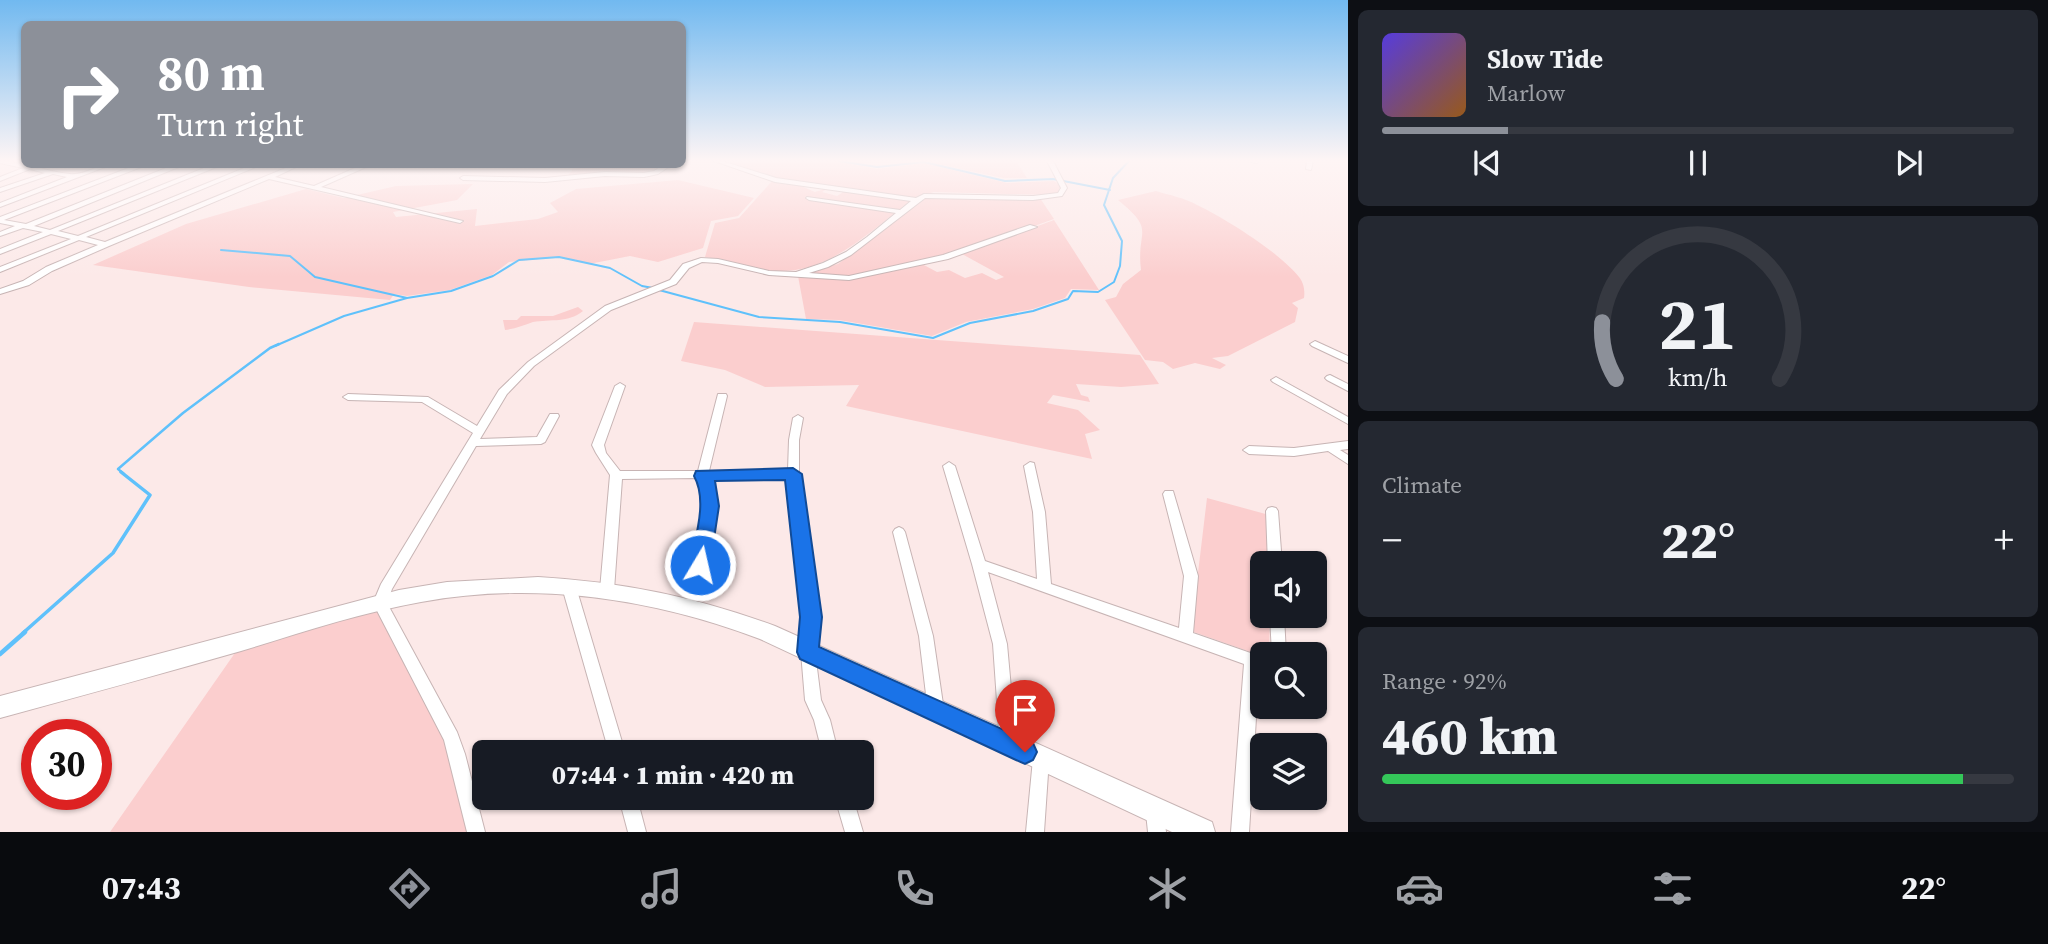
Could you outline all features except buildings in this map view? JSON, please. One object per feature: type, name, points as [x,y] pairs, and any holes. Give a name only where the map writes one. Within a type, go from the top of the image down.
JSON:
[{"type":"highway","points":[[0,707],[380,603],[468,588],[569,587],[607,590],[676,603],[772,632],[808,652],[1041,759],[1156,821],[1202,832]]},
{"type":"street","points":[[0,220],[53,200]]},
{"type":"street","points":[[0,234],[92,200]]},
{"type":"street","points":[[0,252],[130,200]]},
{"type":"street","points":[[0,270],[172,200]]},
{"type":"street","points":[[0,292],[26,283],[49,269],[210,200]]},
{"type":"street","points":[[370,200],[460,221]]},
{"type":"street","points":[[821,200],[901,212]]},
{"type":"street","points":[[794,274],[835,263],[856,250],[916,200]]},
{"type":"street","points":[[0,220],[106,244]]},
{"type":"street","points":[[476,832],[451,737],[380,603],[386,588],[447,489],[477,431],[503,392],[531,364],[608,307],[675,281],[691,264],[707,260],[757,271],[830,278],[875,274],[945,257],[1033,226]]},
{"type":"street","points":[[1315,344],[1348,360]]},
{"type":"street","points":[[1330,378],[1348,388]]},
{"type":"street","points":[[1276,380],[1348,421]]},
{"type":"street","points":[[607,590],[616,475],[613,467],[599,454],[598,445],[620,386]]},
{"type":"street","points":[[692,585],[700,565],[710,506],[707,483],[702,476],[722,396]]},
{"type":"street","points":[[348,397],[424,398],[477,431]]},
{"type":"street","points":[[472,443],[541,440],[554,416]]},
{"type":"street","points":[[798,418],[793,474],[811,617],[808,652],[813,700],[828,740]]},
{"type":"street","points":[[1249,450],[1332,449],[1348,445]]},
{"type":"street","points":[[1332,449],[1348,460]]},
{"type":"street","points":[[949,466],[1000,644],[1008,744]]},
{"type":"street","points":[[1030,466],[1039,512],[1044,586]]},
{"type":"street","points":[[616,475],[793,474]]},
{"type":"street","points":[[1169,494],[1191,576],[1185,637]]},
{"type":"street","points":[[1272,511],[1274,551]]},
{"type":"street","points":[[899,532],[926,636],[936,711]]},
{"type":"street","points":[[979,564],[1250,660]]},
{"type":"street","points":[[569,587],[614,740]]},
{"type":"street","points":[[1240,832],[1251,719]]},
{"type":"street","points":[[1035,832],[1041,759]]},
{"type":"street","points":[[631,810],[637,832]]},
{"type":"street","points":[[848,810],[854,832]]},
{"type":"shaded area","points":[[269,200],[457,200],[393,212],[396,217],[477,209],[475,226],[538,219],[558,212],[550,203],[556,200],[752,200],[738,216],[711,221],[703,248],[658,262],[630,256],[589,264],[559,257],[509,262],[492,275],[450,290],[407,296],[394,294],[390,300],[249,287],[93,265],[186,224]]},
{"type":"shaded area","points":[[755,200],[910,201],[847,249],[813,266],[794,270],[756,269],[705,257],[715,223],[739,218]]},
{"type":"shaded area","points":[[922,200],[1041,200],[1054,219],[953,254],[902,268],[850,276],[801,274],[838,264]]},
{"type":"shaded area","points":[[1118,200],[1187,200],[1222,218],[1266,247],[1301,279],[1303,284],[1304,298],[1292,303],[1298,308],[1295,322],[1228,356],[1212,358],[1226,365],[1220,369],[1195,363],[1173,369],[1163,362],[1145,360],[1105,300],[1116,297],[1123,284],[1141,270],[1141,225]]},
{"type":"shaded area","points":[[1054,220],[1099,290],[1071,289],[1065,298],[1033,309],[966,322],[932,336],[839,320],[806,319],[798,276],[852,279],[922,264],[937,272],[949,270],[965,278],[982,273],[996,280],[1004,277],[962,254]]},
{"type":"shaded area","points":[[578,307],[583,311],[572,317],[533,322],[505,330],[503,320],[517,320],[521,316],[553,316]]},
{"type":"shaded area","points":[[694,322],[1140,355],[1159,384],[1121,387],[1076,384],[1081,395],[1088,397],[1090,402],[1053,395],[1047,403],[1078,410],[1100,430],[1085,434],[1092,459],[846,406],[859,385],[765,387],[725,370],[681,361]]},
{"type":"shaded area","points":[[1207,498],[1273,516],[1272,551],[1250,551],[1250,628],[1270,628],[1269,642],[1250,642],[1250,652],[1191,631]]},
{"type":"shaded area","points":[[380,603],[462,772],[478,832],[110,832],[244,640]]},
{"type":"waterway","points":[[659,290],[759,317],[840,322],[933,338],[970,323],[1033,311],[1068,299],[1073,291],[1098,292],[1114,282],[1120,266],[1122,241],[1104,205],[1106,200]]},
{"type":"waterway","points":[[221,250],[290,256],[315,277],[407,298]]},
{"type":"waterway","points":[[407,298],[451,291],[493,276],[519,260],[559,257],[610,268],[642,286],[653,288]]},
{"type":"waterway","points":[[275,346],[344,316],[407,298]]},
{"type":"waterway","points":[[124,474],[118,469],[183,413],[279,344]]},
{"type":"waterway","points":[[23,633],[113,553],[150,495],[121,472]]},
{"type":"waterway","points":[[0,654],[25,632]]},
{"type":"route","points":[[700,565],[710,506],[707,483],[702,476],[793,474],[811,617],[808,652],[1025,752]]}]
